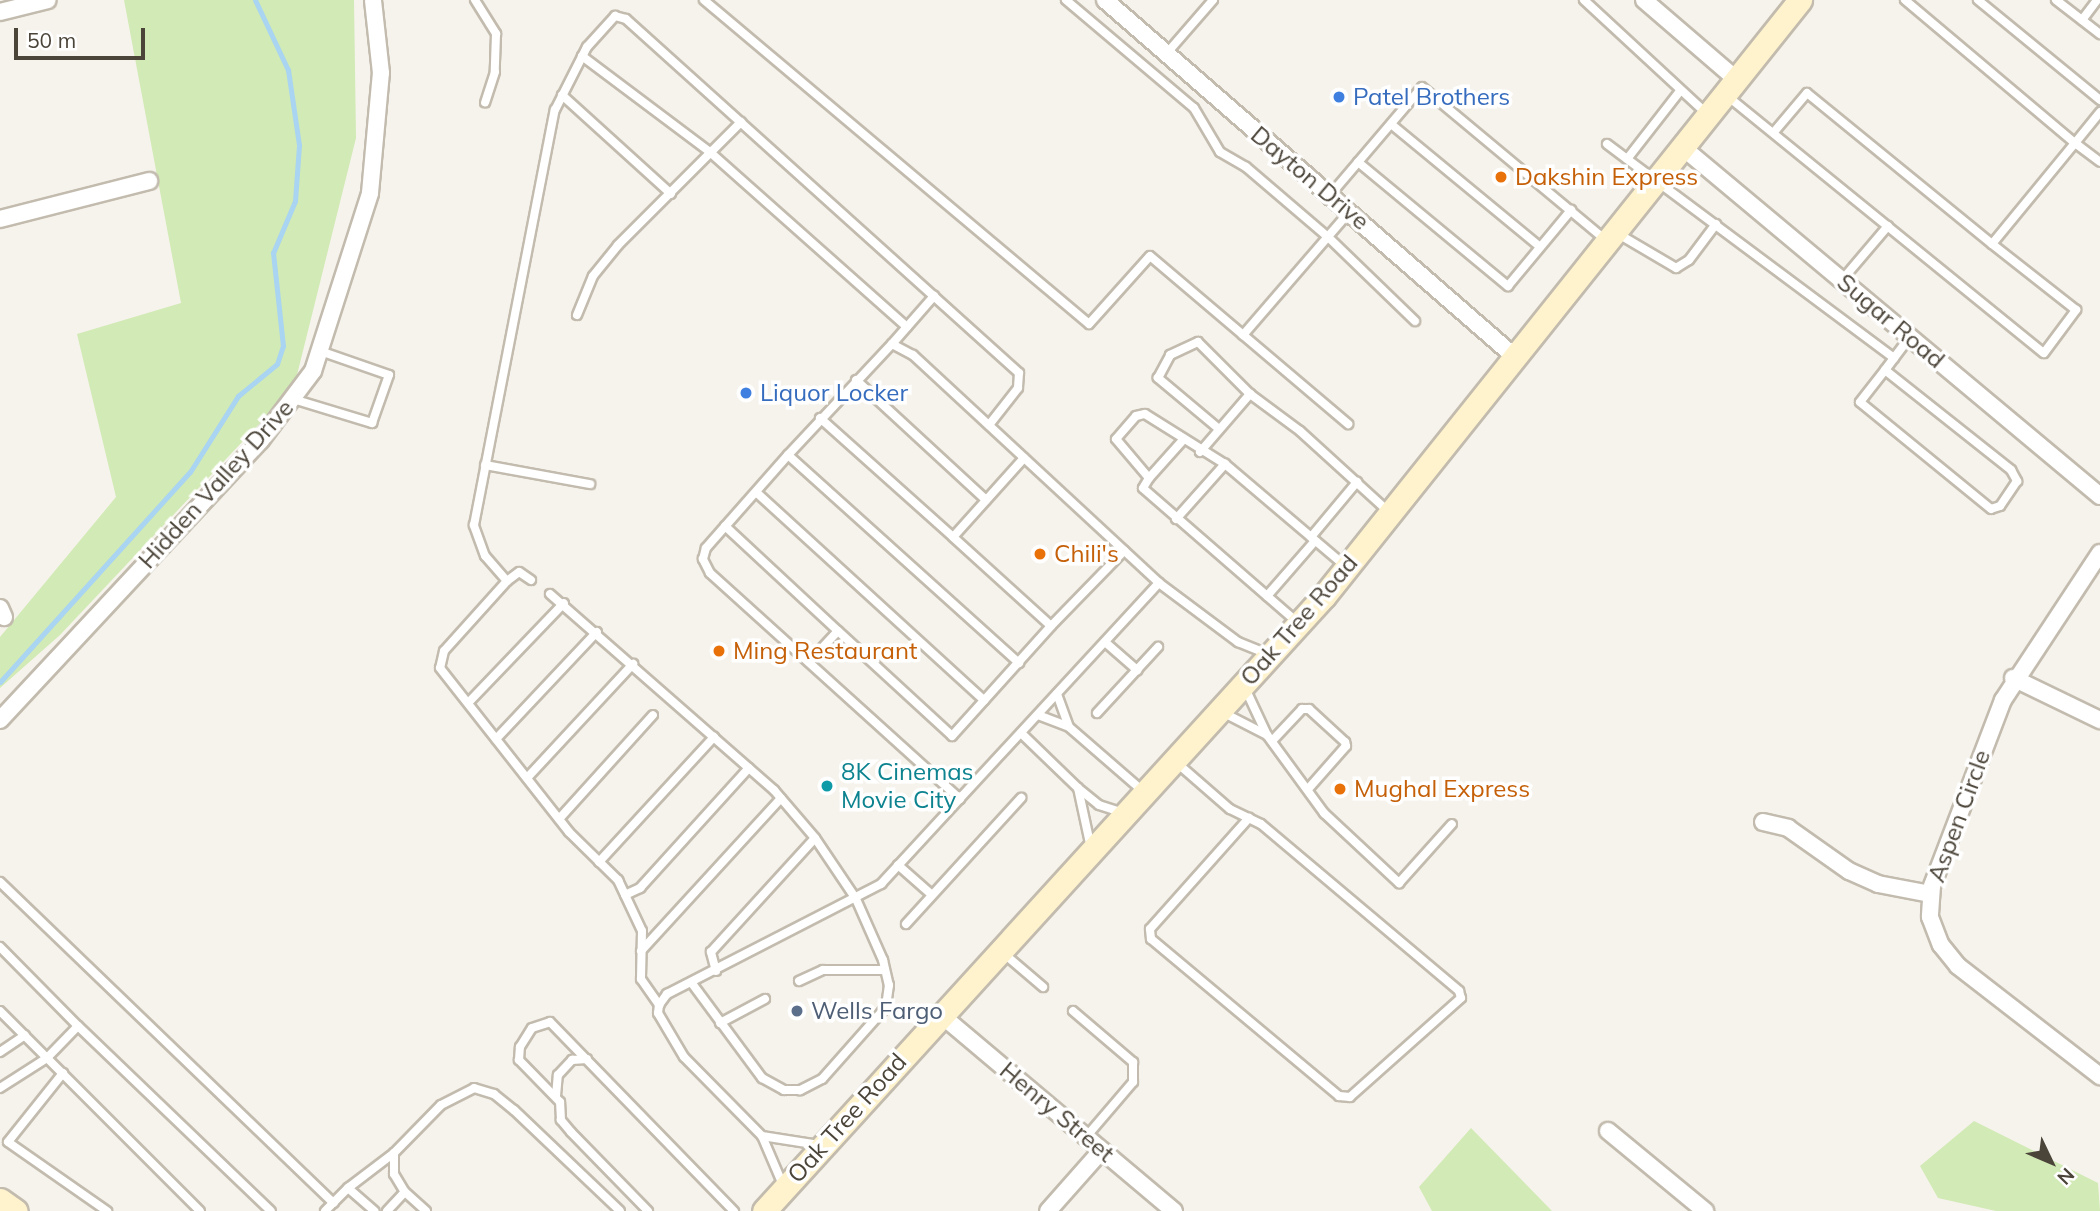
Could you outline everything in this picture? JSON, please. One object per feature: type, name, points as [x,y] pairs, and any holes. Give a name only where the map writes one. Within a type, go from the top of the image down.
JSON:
[{"type":"main road","name":"Oak Tree Road","points":[[764,1211],[940,1014],[1127,814],[1298,624],[1515,358],[1681,146],[1800,0]]},
{"type":"main road","points":[[0,1200],[16,1211]]},
{"type":"street","points":[[0,12],[48,0]]},
{"type":"street","name":"Hidden Valley Drive","points":[[0,720],[261,440],[313,370],[370,192],[381,73],[373,0]]},
{"type":"street","name":"Dayton Drive","points":[[1105,0],[1331,194],[1515,358]]},
{"type":"street","points":[[1644,0],[1730,86]]},
{"type":"street","name":"Sugar Road","points":[[1681,146],[2100,496]]},
{"type":"street","points":[[0,219],[149,181]]},
{"type":"street","name":"Aspen Circle","points":[[2100,553],[2013,678],[1931,894],[1930,917],[1941,945],[1958,966],[2100,1076]]},
{"type":"street","points":[[2013,678],[2100,720]]},
{"type":"street","points":[[1763,822],[1788,828],[1849,871],[1878,884],[1931,894]]},
{"type":"street","name":"Henry Street","points":[[940,1014],[1174,1211]]},
{"type":"street","points":[[1608,1131],[1705,1211]]},
{"type":"street","points":[[1048,1211],[1102,1150]]},
{"type":"lane","points":[[475,0],[495,34],[495,72],[485,102]]},
{"type":"lane","points":[[704,0],[1089,324],[1150,256],[1348,425]]},
{"type":"lane","points":[[1066,0],[1194,108],[1220,152],[1246,167],[1328,237],[1415,321]]},
{"type":"lane","points":[[1167,53],[1213,0]]},
{"type":"lane","points":[[1584,0],[1708,114]]},
{"type":"lane","points":[[1905,0],[2100,162]]},
{"type":"lane","points":[[1978,0],[2100,100]]},
{"type":"lane","points":[[2056,0],[2100,34]]},
{"type":"lane","points":[[2082,20],[2097,0]]},
{"type":"lane","points":[[507,581],[485,556],[474,525],[485,465],[555,110],[582,56],[615,16],[626,19],[1019,373],[1018,388],[989,425]]},
{"type":"lane","points":[[582,56],[711,153],[907,327]]},
{"type":"lane","points":[[1730,86],[1774,132],[2045,353],[2076,310],[1807,93],[1774,132]]},
{"type":"lane","points":[[1331,194],[1422,87],[1571,210],[1610,236],[1676,268],[1689,260],[1716,224]]},
{"type":"lane","points":[[1627,159],[1681,91]]},
{"type":"lane","points":[[562,95],[671,194]]},
{"type":"lane","points":[[1992,244],[2100,112]]},
{"type":"lane","points":[[577,315],[593,276],[741,122]]},
{"type":"lane","points":[[1391,124],[1540,247]]},
{"type":"lane","points":[[1607,144],[1894,358]]},
{"type":"lane","points":[[1358,162],[1508,286],[1571,210]]},
{"type":"lane","points":[[1243,335],[1350,211]]},
{"type":"lane","points":[[1842,280],[1888,226]]},
{"type":"lane","points":[[934,296],[820,418],[725,526],[706,548],[703,559],[710,573],[960,799]]},
{"type":"lane","points":[[1885,370],[2011,470],[2017,481],[2000,506],[1991,509],[1860,402],[1910,337]]},
{"type":"lane","points":[[1219,429],[1158,378],[1170,355],[1198,342],[1250,394],[1357,482],[1390,513]]},
{"type":"lane","points":[[892,344],[913,355],[1159,583],[1238,642],[1270,655]]},
{"type":"lane","points":[[292,398],[372,423],[389,375],[320,351]]},
{"type":"lane","points":[[856,380],[986,500]]},
{"type":"lane","points":[[1200,452],[1250,394]]},
{"type":"lane","points":[[1149,478],[1116,439],[1136,416],[1145,414],[1200,452],[1224,464],[1346,567]]},
{"type":"lane","points":[[820,418],[1051,626]]},
{"type":"lane","points":[[1183,440],[1143,488],[1175,519],[1298,624]]},
{"type":"lane","points":[[788,455],[1019,663]]},
{"type":"lane","points":[[953,537],[1024,458]]},
{"type":"lane","points":[[1175,519],[1224,464]]},
{"type":"lane","points":[[485,465],[590,484]]},
{"type":"lane","points":[[1267,596],[1357,482]]},
{"type":"lane","points":[[756,492],[984,700]]},
{"type":"lane","points":[[725,526],[952,736],[1051,626],[1124,551]]},
{"type":"lane","points":[[531,580],[519,572],[507,581],[444,651],[440,668],[559,819],[618,880],[642,932],[641,979],[659,1005]]},
{"type":"lane","points":[[784,1188],[762,1136],[684,1057],[658,1013],[659,1005],[667,994],[881,884],[1159,583]]},
{"type":"lane","points":[[550,594],[564,603],[750,768],[781,798],[815,838],[856,899],[886,970],[886,1007],[822,1079],[800,1090],[784,1090],[762,1078],[691,982]]},
{"type":"lane","points":[[469,702],[564,603]]},
{"type":"lane","points":[[809,662],[838,631]]},
{"type":"lane","points":[[496,739],[597,632]]},
{"type":"lane","points":[[1105,642],[1137,670]]},
{"type":"lane","points":[[1097,713],[1158,648]]},
{"type":"lane","points":[[527,778],[632,664]]},
{"type":"lane","points":[[1243,685],[1269,738],[1309,788],[1324,813],[1399,883],[1452,824]]},
{"type":"lane","points":[[1057,694],[1069,727]]},
{"type":"lane","points":[[1269,738],[1302,709],[1309,709],[1345,742],[1346,746],[1309,788]]},
{"type":"lane","points":[[1220,711],[1269,738]]},
{"type":"lane","points":[[559,819],[653,715]]},
{"type":"lane","points":[[1038,715],[1069,727],[1146,793]]},
{"type":"lane","points":[[1021,733],[1099,805],[1127,814]]},
{"type":"lane","points":[[599,862],[715,737]]},
{"type":"lane","points":[[1175,761],[1230,809],[1249,818],[1459,991],[1461,998],[1350,1097],[1339,1096],[1151,939],[1150,929],[1249,818]]},
{"type":"lane","points":[[625,895],[640,888],[750,768]]},
{"type":"lane","points":[[1078,788],[1092,850]]},
{"type":"lane","points":[[641,951],[781,798]]},
{"type":"lane","points":[[906,924],[1021,798]]},
{"type":"lane","points":[[716,971],[711,952],[815,838]]},
{"type":"lane","points":[[898,865],[932,895]]},
{"type":"lane","points":[[0,882],[332,1203]]},
{"type":"lane","points":[[0,947],[78,1026],[271,1211]]},
{"type":"lane","points":[[1000,950],[1043,987]]},
{"type":"lane","points":[[799,981],[823,970],[886,970]]},
{"type":"lane","points":[[720,1023],[765,999]]},
{"type":"lane","points":[[0,1011],[200,1211]]},
{"type":"lane","points":[[1073,1011],[1133,1062],[1133,1082],[1086,1137]]},
{"type":"lane","points":[[556,1096],[519,1060],[520,1047],[532,1028],[550,1022],[734,1211]]},
{"type":"lane","points":[[0,1088],[47,1058],[78,1026]]},
{"type":"lane","points":[[0,1052],[25,1035]]},
{"type":"lane","points":[[587,1059],[572,1060],[558,1075],[556,1096],[566,1126],[648,1211]]},
{"type":"lane","points":[[63,1073],[8,1142],[107,1211]]},
{"type":"lane","points":[[325,1211],[348,1188],[394,1153],[441,1105],[474,1088],[494,1094],[514,1110],[620,1211]]},
{"type":"lane","points":[[762,1136],[822,1146]]},
{"type":"lane","points":[[394,1153],[394,1174],[405,1192],[426,1211]]},
{"type":"lane","points":[[348,1188],[374,1211]]},
{"type":"lane","points":[[387,1211],[405,1192]]},
{"type":"green space","points":[[124,0],[354,0],[356,138],[294,387],[60,635],[0,688],[0,637],[116,497],[77,334],[181,303]]},
{"type":"green space","points":[[1974,1121],[2098,1183],[2100,1211],[1996,1211],[1938,1198],[1920,1166]]},
{"type":"green space","points":[[1471,1128],[1552,1211],[1432,1211],[1419,1187]]},
{"type":"waterway","points":[[0,682],[190,472],[238,396],[277,364],[283,346],[273,253],[295,201],[299,145],[288,70],[255,0]]},
{"type":"place","name":"Patel Brothers","points":[[1339,97]]},
{"type":"place","name":"Dakshin Express","points":[[1501,177]]},
{"type":"place","name":"Liquor Locker","points":[[746,393]]},
{"type":"place","name":"Chili's","points":[[1040,554]]},
{"type":"place","name":"Ming Restaurant","points":[[719,651]]},
{"type":"place","name":"8K Cinemas Movie City","points":[[827,786]]},
{"type":"place","name":"Mughal Express","points":[[1340,789]]},
{"type":"place","name":"Wells Fargo","points":[[797,1011]]}]
